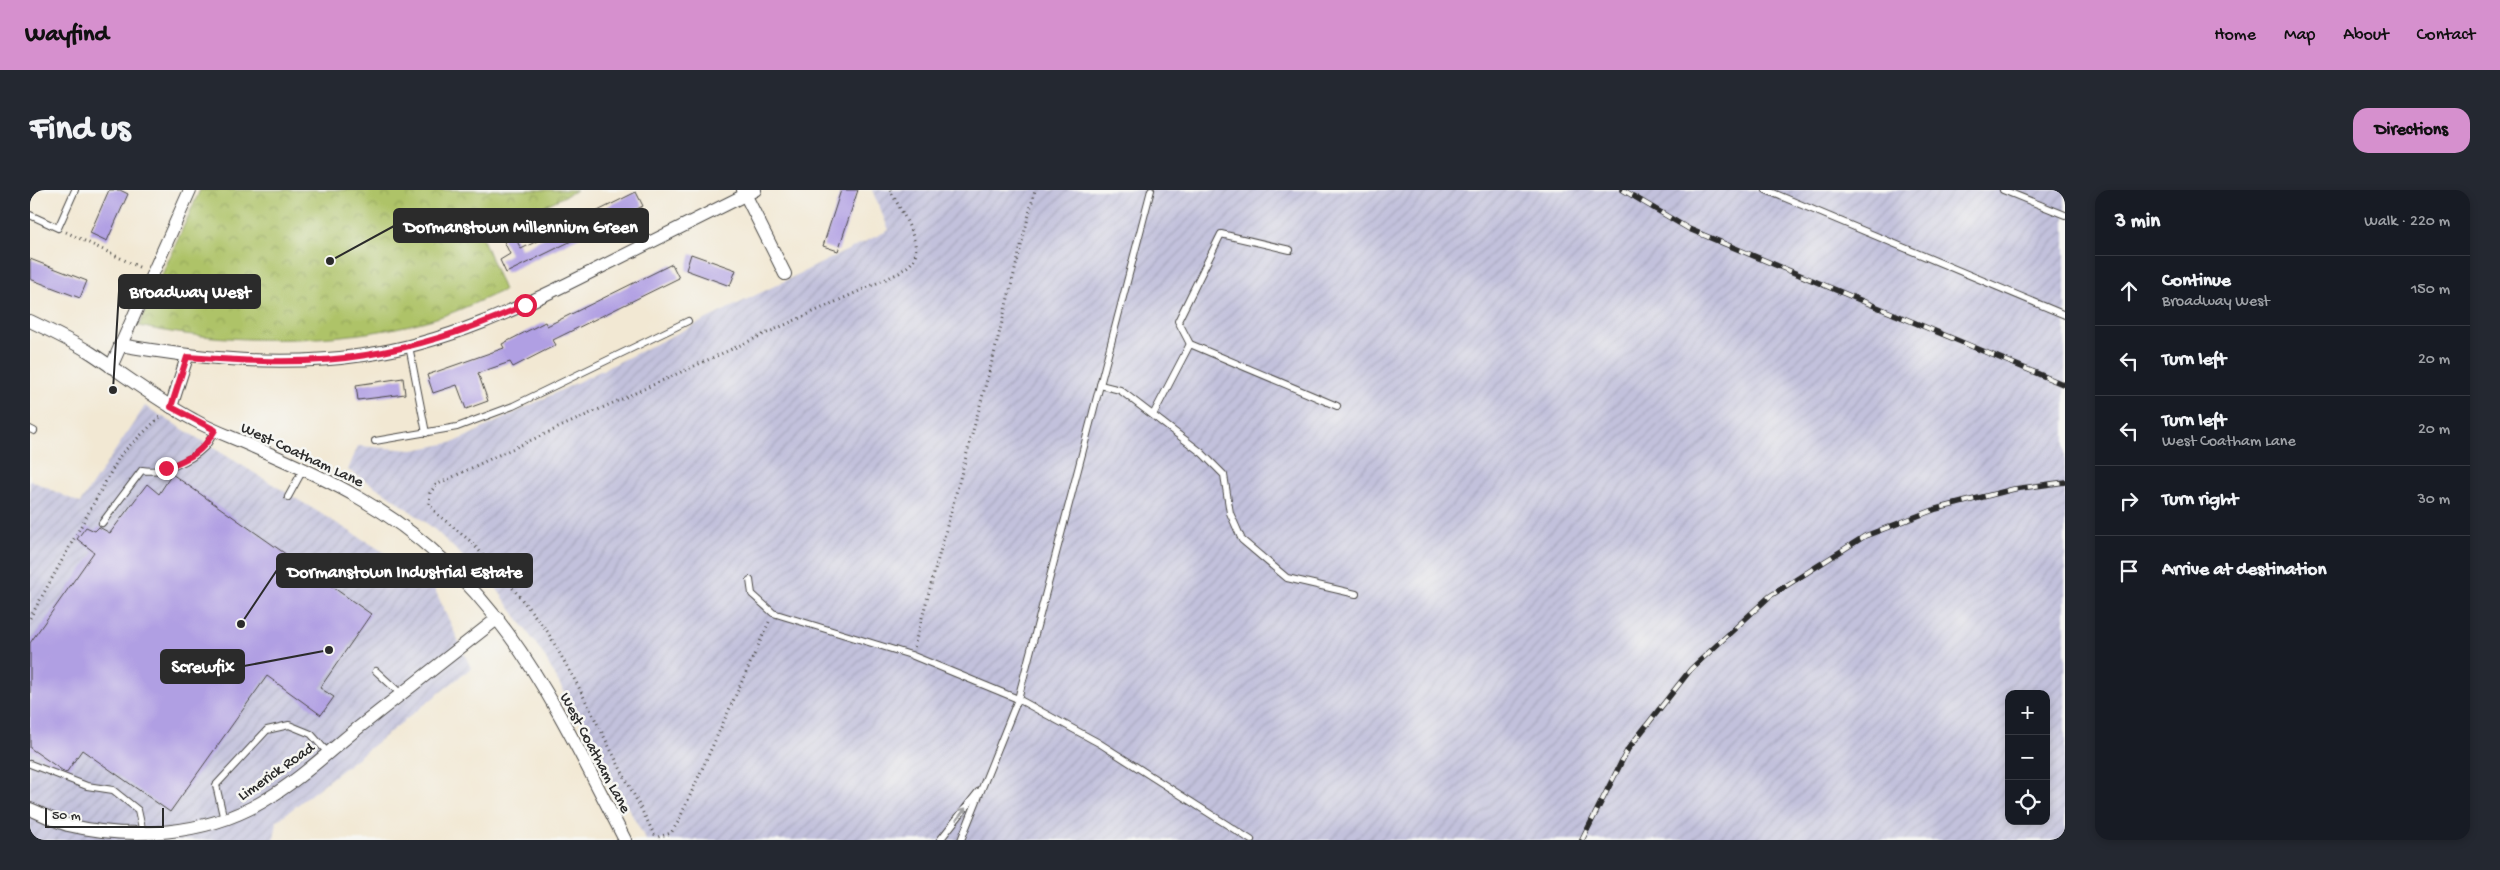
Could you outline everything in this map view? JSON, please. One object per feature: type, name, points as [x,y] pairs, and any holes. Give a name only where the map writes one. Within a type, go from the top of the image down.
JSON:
[{"type":"street","points":[[111,367],[190,190]]},
{"type":"street","points":[[120,345],[187,357],[235,360],[332,359],[409,346],[469,329],[525,305],[748,192],[785,274]]},
{"type":"street","name":"West Coatham Lane","points":[[30,321],[70,340],[171,407],[215,430],[304,468],[363,500],[419,539],[461,576],[498,618],[524,653],[556,707],[625,840]]},
{"type":"street","points":[[171,407],[187,357]]},
{"type":"street","name":"Limerick Road","points":[[30,809],[68,825],[111,833],[152,836],[200,827],[224,820],[264,801],[328,753],[498,618]]},
{"type":"lane","points":[[30,215],[58,228],[75,190]]},
{"type":"lane","points":[[961,840],[1018,699],[1151,190]]},
{"type":"lane","points":[[1766,190],[2065,315]]},
{"type":"lane","points":[[2003,190],[2065,215]]},
{"type":"lane","points":[[1290,250],[1221,234],[1178,321],[1190,344],[1337,406]]},
{"type":"lane","points":[[375,441],[458,427],[513,406],[688,321]]},
{"type":"lane","points":[[1153,415],[1190,344]]},
{"type":"lane","points":[[409,346],[426,433]]},
{"type":"lane","points":[[1100,385],[1120,390],[1202,453],[1224,476],[1230,513],[1242,540],[1286,578],[1356,594]]},
{"type":"lane","points":[[102,523],[142,470],[153,472],[191,458],[206,446],[215,430]]},
{"type":"lane","points":[[288,497],[304,468]]},
{"type":"lane","points":[[750,580],[752,594],[773,612],[911,655],[1018,699],[1099,743],[1251,840]]},
{"type":"lane","points":[[376,671],[401,694]]},
{"type":"lane","points":[[224,820],[216,785],[266,730],[289,725],[310,734],[328,753]]},
{"type":"lane","points":[[30,764],[87,786],[113,790],[138,810],[152,836]]},
{"type":"lane","points":[[940,840],[982,787]]},
{"type":"path","points":[[773,612],[760,647],[678,822],[670,833],[658,837],[654,834],[577,684],[546,631],[503,576],[468,540],[437,514],[429,504],[430,493],[436,485],[492,458],[899,273],[911,264],[916,255],[915,242],[890,190]]},
{"type":"path","points":[[911,655],[994,354],[1035,190]]},
{"type":"path","points":[[58,228],[152,273]]},
{"type":"path","points":[[30,618],[121,454],[171,407]]},
{"type":"shaded area","points":[[872,190],[2065,190],[2065,840],[646,840],[543,654],[497,589],[433,528],[387,494],[348,470],[358,446],[413,450],[455,442],[889,230]]},
{"type":"shaded area","points":[[145,406],[431,581],[471,668],[277,821],[274,840],[30,840],[30,480],[80,503]]},
{"type":"green space","points":[[200,190],[577,190],[482,237],[504,290],[443,316],[390,329],[355,335],[319,338],[244,339],[172,332],[139,326]]},
{"type":"building","points":[[109,190],[120,190],[128,194],[107,241],[90,233]]},
{"type":"building","points":[[841,190],[858,190],[838,251],[823,246]]},
{"type":"building","points":[[636,192],[643,206],[506,273],[500,260],[510,254],[492,216],[502,211],[521,249]]},
{"type":"building","points":[[691,254],[736,270],[730,286],[686,270]]},
{"type":"building","points":[[30,259],[87,281],[80,298],[30,279]]},
{"type":"building","points":[[672,264],[679,278],[553,340],[556,345],[513,367],[510,362],[478,373],[488,401],[466,409],[457,385],[433,393],[427,375],[504,348],[502,344],[545,322],[547,326]]},
{"type":"building","points":[[403,378],[405,394],[358,400],[356,385]]},
{"type":"building","points":[[172,474],[371,614],[320,688],[334,697],[321,715],[267,676],[170,812],[82,750],[66,773],[30,748],[30,643],[94,552],[77,539],[86,527],[95,531],[99,527],[110,533],[147,484],[159,494]]},
{"type":"railway","points":[[1623,190],[1689,229],[2065,385]]},
{"type":"railway","points":[[1582,840],[1628,749],[1691,669],[1770,596],[1865,536],[1936,509],[2014,489],[2065,482]]},
{"type":"place","name":"Dormanstown Millennium Green","points":[[330,261]]},
{"type":"place","name":"Broadway West","points":[[113,390]]},
{"type":"place","name":"Dormanstown Industrial Estate","points":[[241,624]]},
{"type":"place","name":"Screwfix","points":[[329,650]]},
{"type":"route","points":[[166,468],[191,458],[206,446],[215,430],[171,407],[187,357],[235,360],[296,360],[364,356],[425,343],[493,319],[525,305]]}]
